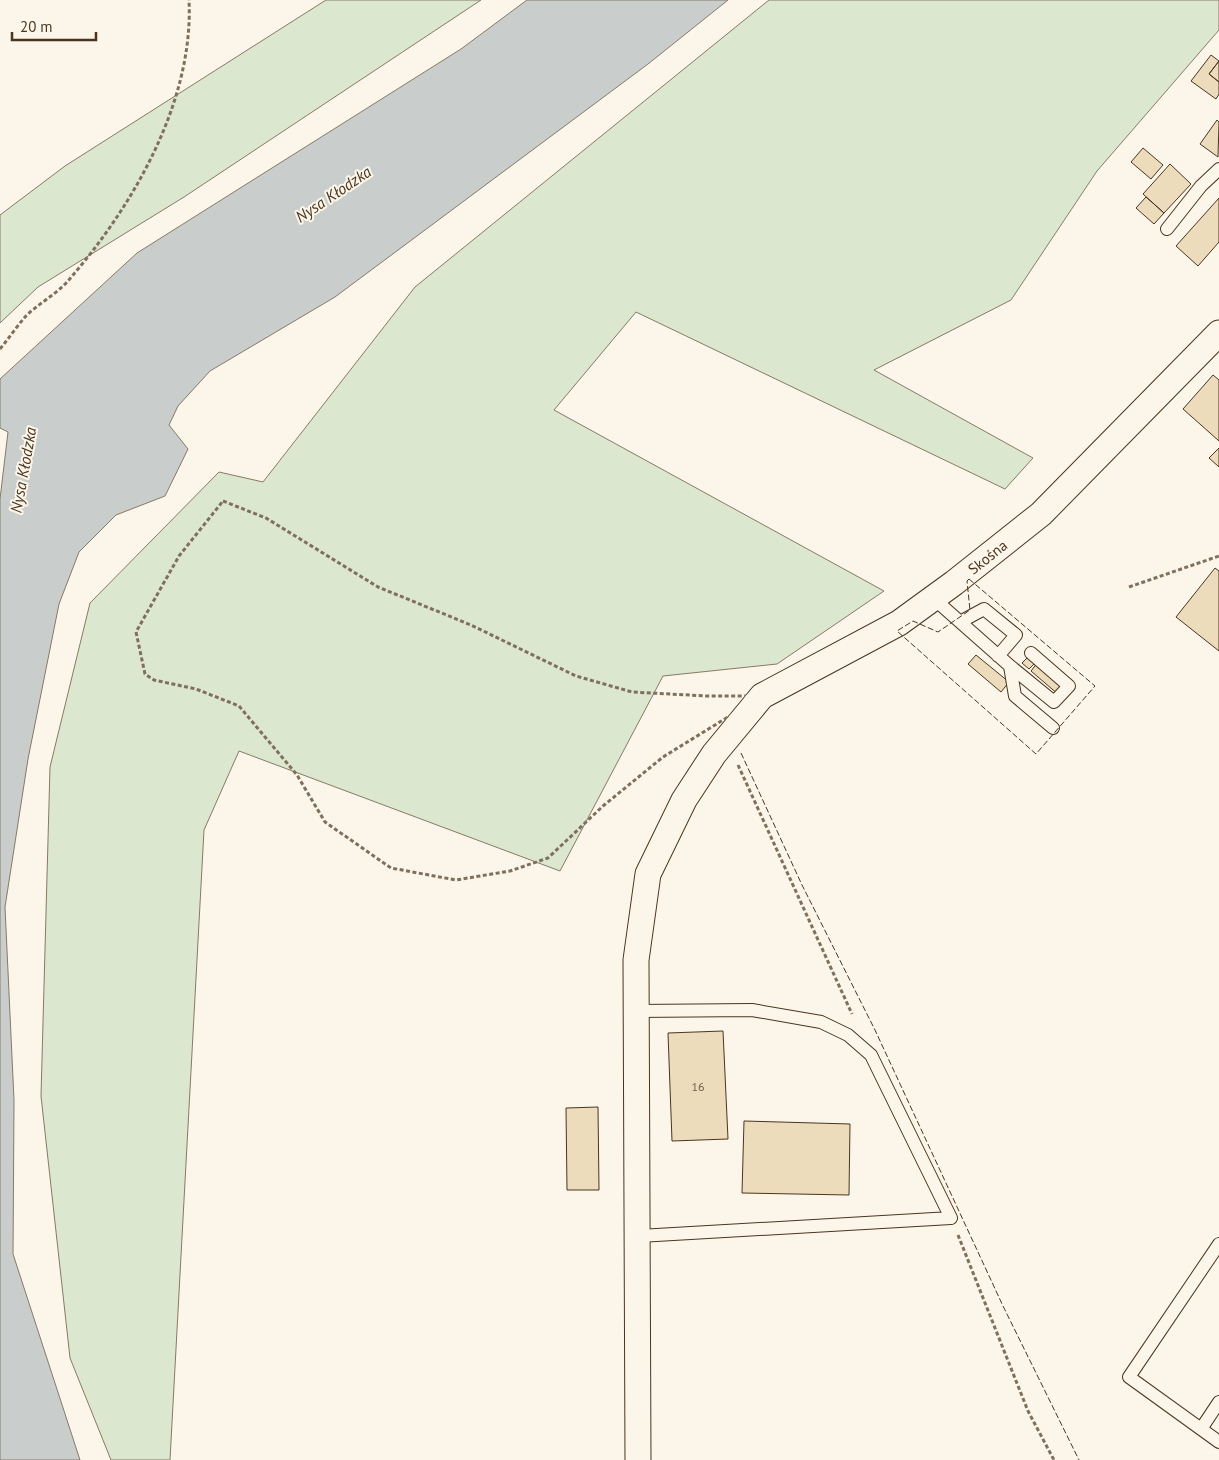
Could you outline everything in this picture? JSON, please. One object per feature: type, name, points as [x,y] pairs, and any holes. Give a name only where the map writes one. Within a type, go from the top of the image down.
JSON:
[{"type":"street","name":"Skośna","points":[[638,1460],[639,1236],[636,960],[648,874],[684,800],[714,754],[762,696],[899,623],[1041,514],[1219,333]]},
{"type":"lane","points":[[1167,229],[1202,186],[1219,169]]},
{"type":"lane","points":[[933,598],[998,656],[1054,702],[1068,686],[1030,653]]},
{"type":"lane","points":[[960,622],[984,609],[1016,635],[998,656]]},
{"type":"lane","points":[[1010,666],[1016,696],[1053,728]]},
{"type":"lane","points":[[636,1011],[752,1010],[821,1022],[848,1034],[871,1055],[951,1218],[639,1236]]},
{"type":"lane","points":[[1219,1244],[1129,1377],[1219,1442]]},
{"type":"lane","points":[[1201,1429],[1219,1402]]},
{"type":"path","points":[[0,349],[26,316],[65,284],[104,238],[135,186],[155,149],[187,56],[189,0]]},
{"type":"path","points":[[223,501],[266,518],[378,587],[470,625],[576,676],[632,692],[707,696],[762,696],[663,757],[603,806],[548,858],[510,871],[456,880],[391,868],[324,822],[297,775],[240,706],[196,689],[154,680],[145,674],[136,632],[179,556],[223,501]]},
{"type":"path","points":[[1129,587],[1219,556]]},
{"type":"path","points":[[726,740],[871,1055]]},
{"type":"path","points":[[951,1218],[1028,1411],[1054,1460]]},
{"type":"green space","points":[[326,0],[481,0],[184,197],[38,287],[0,323],[0,215],[65,166]]},
{"type":"green space","points":[[769,0],[1219,0],[1219,30],[1097,171],[1011,300],[874,370],[1033,458],[1005,489],[636,312],[554,410],[884,591],[777,664],[663,676],[560,871],[239,751],[204,830],[170,1460],[111,1460],[70,1358],[41,1096],[50,767],[90,603],[219,472],[263,482],[415,287]]},
{"type":"water","name":"Nysa Kłodzka","points":[[527,0],[728,0],[648,64],[335,297],[210,371],[178,406],[169,425],[188,449],[165,496],[116,515],[79,552],[59,604],[28,759],[5,907],[14,1100],[13,1254],[80,1460],[0,1460],[0,499],[8,432],[0,428],[0,379],[137,253],[461,49]]},
{"type":"building","points":[[1211,55],[1219,61],[1209,74],[1219,82],[1219,94],[1216,99],[1191,81]]},
{"type":"building","points":[[1219,61],[1219,82],[1209,74]]},
{"type":"building","points":[[1217,120],[1219,122],[1218,157],[1200,144]]},
{"type":"building","points":[[1143,148],[1163,165],[1151,179],[1131,162]]},
{"type":"building","points":[[1170,164],[1191,184],[1164,213],[1143,194]]},
{"type":"building","points":[[1146,197],[1164,213],[1154,224],[1136,208]]},
{"type":"building","points":[[1219,198],[1219,242],[1198,266],[1176,246]]},
{"type":"building","points":[[1213,375],[1219,380],[1219,441],[1183,409]]},
{"type":"building","points":[[1219,448],[1219,467],[1209,458]]},
{"type":"building","points":[[1215,568],[1219,571],[1219,651],[1176,617]]},
{"type":"building","points":[[976,655],[1009,682],[1001,692],[968,664]]},
{"type":"building","points":[[1028,657],[1035,663],[1029,669],[1022,663]]},
{"type":"building","points":[[1038,662],[1066,686],[1059,695],[1031,671]]},
{"type":"building","points":[[723,1031],[728,1139],[672,1141],[668,1033]]},
{"type":"building","points":[[598,1107],[599,1190],[567,1190],[566,1108]]},
{"type":"building","points":[[744,1121],[850,1124],[849,1195],[742,1193]]},
{"type":"fence","points":[[969,579],[1095,686],[1036,754],[897,631],[913,621],[938,632],[970,610],[967,581],[969,579]]},
{"type":"fence","points":[[741,753],[802,885],[875,1030],[1003,1306],[1079,1460]]}]
